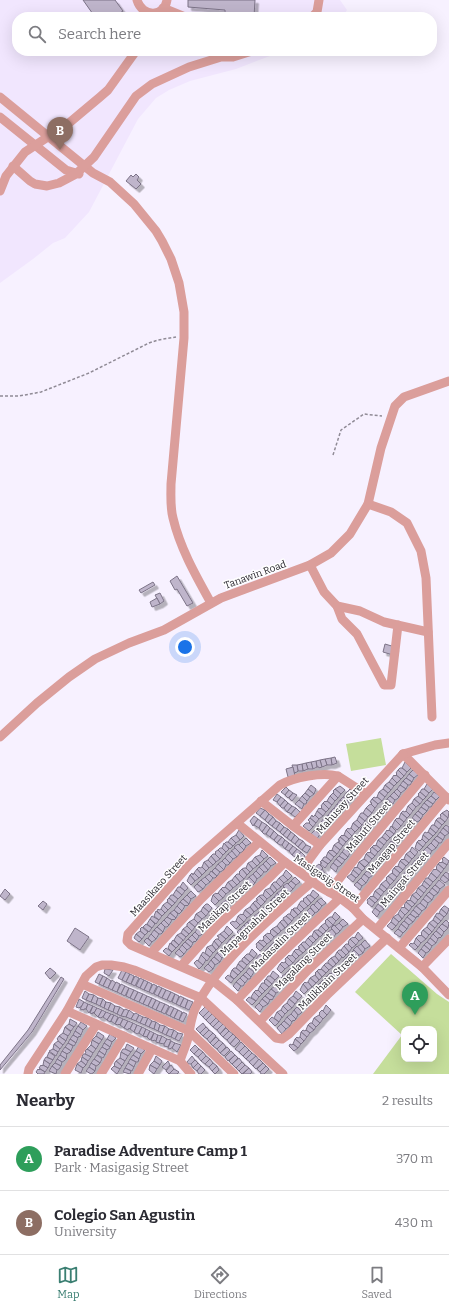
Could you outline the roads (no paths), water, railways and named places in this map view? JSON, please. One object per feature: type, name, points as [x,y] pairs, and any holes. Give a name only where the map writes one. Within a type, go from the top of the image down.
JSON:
[{"type":"street","points":[[137,0],[144,12]]},
{"type":"street","points":[[317,12],[319,0]]},
{"type":"street","points":[[157,12],[165,4],[176,12]]},
{"type":"street","points":[[0,191],[6,176],[25,152],[69,123],[100,98],[108,90],[129,56]]},
{"type":"street","points":[[13,166],[30,181],[40,186],[59,183],[76,174],[94,157],[136,96],[157,81],[215,56]]},
{"type":"street","points":[[0,98],[22,117],[77,159],[84,167],[110,182],[134,204],[162,241],[171,259],[179,283],[184,312],[184,338],[171,484],[171,505],[177,531],[188,560],[211,602]]},
{"type":"street","points":[[0,117],[66,170],[76,174],[93,173]]},
{"type":"street","name":"Tanawin Road","points":[[0,737],[37,703],[69,677],[95,659],[164,630],[211,602],[310,565],[331,553],[350,534],[368,504],[381,448],[390,417],[395,406],[404,398],[449,381]]},
{"type":"street","points":[[368,504],[391,512],[407,523],[421,551],[426,578],[432,716]]},
{"type":"street","points":[[310,565],[324,592],[337,606],[342,619],[357,634],[384,686],[391,685],[398,625]]},
{"type":"street","points":[[337,606],[360,611],[384,622],[428,632]]},
{"type":"street","points":[[403,754],[435,745],[449,743]]},
{"type":"street","points":[[403,754],[448,798]]},
{"type":"street","name":"Mahusay Street","points":[[300,872],[320,845],[403,754]]},
{"type":"street","name":"Maasikaso Street","points":[[282,1039],[276,1038],[272,1035],[260,1021],[212,980],[128,943],[128,934],[190,864],[280,785],[288,781],[318,775],[333,774],[366,794]]},
{"type":"street","name":"Mabuti Street","points":[[329,892],[425,775]]},
{"type":"street","points":[[293,826],[338,776]]},
{"type":"street","name":"Maagap Street","points":[[353,908],[448,798]]},
{"type":"street","points":[[261,801],[320,845]]},
{"type":"street","name":"Masigasig Street","points":[[237,823],[284,862],[353,908],[364,919],[422,967],[449,995]]},
{"type":"street","points":[[151,953],[201,899],[260,842]]},
{"type":"street","name":"Maingat Street","points":[[377,929],[449,843]]},
{"type":"street","name":"Masikap Street","points":[[181,966],[217,926],[268,879],[284,862]]},
{"type":"street","name":"Mapagmahal Street","points":[[180,1061],[192,1018],[201,998],[212,980],[238,950],[277,913],[313,882]]},
{"type":"street","points":[[399,948],[449,890]]},
{"type":"street","name":"Madasalin Street","points":[[237,1000],[278,957],[340,898]]},
{"type":"street","name":"Magalang Street","points":[[260,1021],[308,969],[364,919]]},
{"type":"street","name":"Malikhain Street","points":[[282,1039],[289,1034],[387,938]]},
{"type":"street","points":[[422,967],[449,939]]},
{"type":"street","points":[[28,1074],[86,976],[96,967],[102,965],[118,966],[134,970],[201,998],[283,1074]]},
{"type":"street","points":[[82,984],[189,1031],[234,1074]]},
{"type":"street","points":[[66,1011],[180,1061],[191,1074]]},
{"type":"street","points":[[64,1074],[96,1025]]},
{"type":"street","points":[[101,1074],[124,1036]]},
{"type":"street","points":[[138,1074],[152,1049]]},
{"type":"place","name":"Colegio San Agustin","points":[[60,150]]},
{"type":"place","name":"Paradise Adventure Camp 1","points":[[415,1015]]}]
